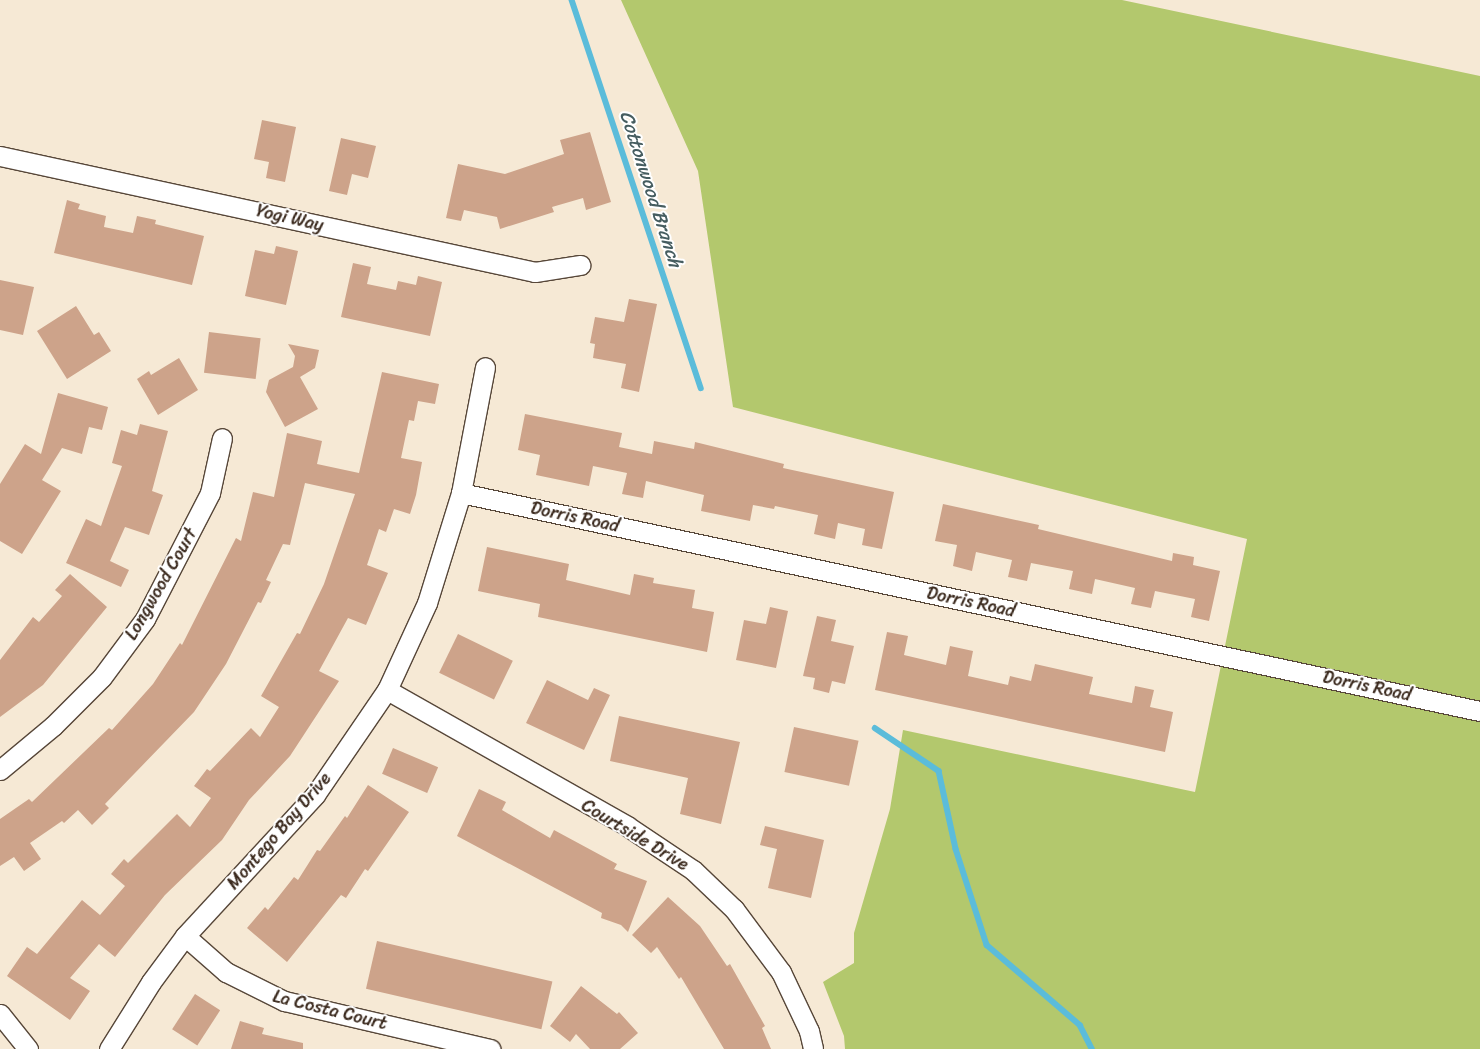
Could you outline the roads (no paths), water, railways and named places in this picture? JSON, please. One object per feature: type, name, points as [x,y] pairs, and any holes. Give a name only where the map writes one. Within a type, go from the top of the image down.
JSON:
[{"type":"street","name":"Yogi Way","points":[[0,156],[534,272],[580,265]]},
{"type":"street","name":"Montego Bay Drive","points":[[110,1049],[151,982],[185,936],[315,795],[387,690],[426,603],[461,493],[485,367]]},
{"type":"street","name":"Longwood Court","points":[[0,770],[54,726],[102,677],[145,619],[210,493],[222,438]]},
{"type":"street","name":"Dorris Road","points":[[461,493],[1480,711]]},
{"type":"street","name":"Courtside Drive","points":[[387,690],[627,826],[693,870],[734,909],[781,972],[809,1031],[813,1049]]},
{"type":"street","name":"La Costa Court","points":[[185,936],[226,972],[248,986],[284,1001],[491,1049]]},
{"type":"street","points":[[0,1014],[28,1049]]},
{"type":"waterway","name":"Cottonwood Branch","points":[[572,0],[701,388]]},
{"type":"waterway","name":"Cottonwood Branch","points":[[875,728],[939,771],[956,849],[987,945],[1080,1025],[1092,1049]]}]
